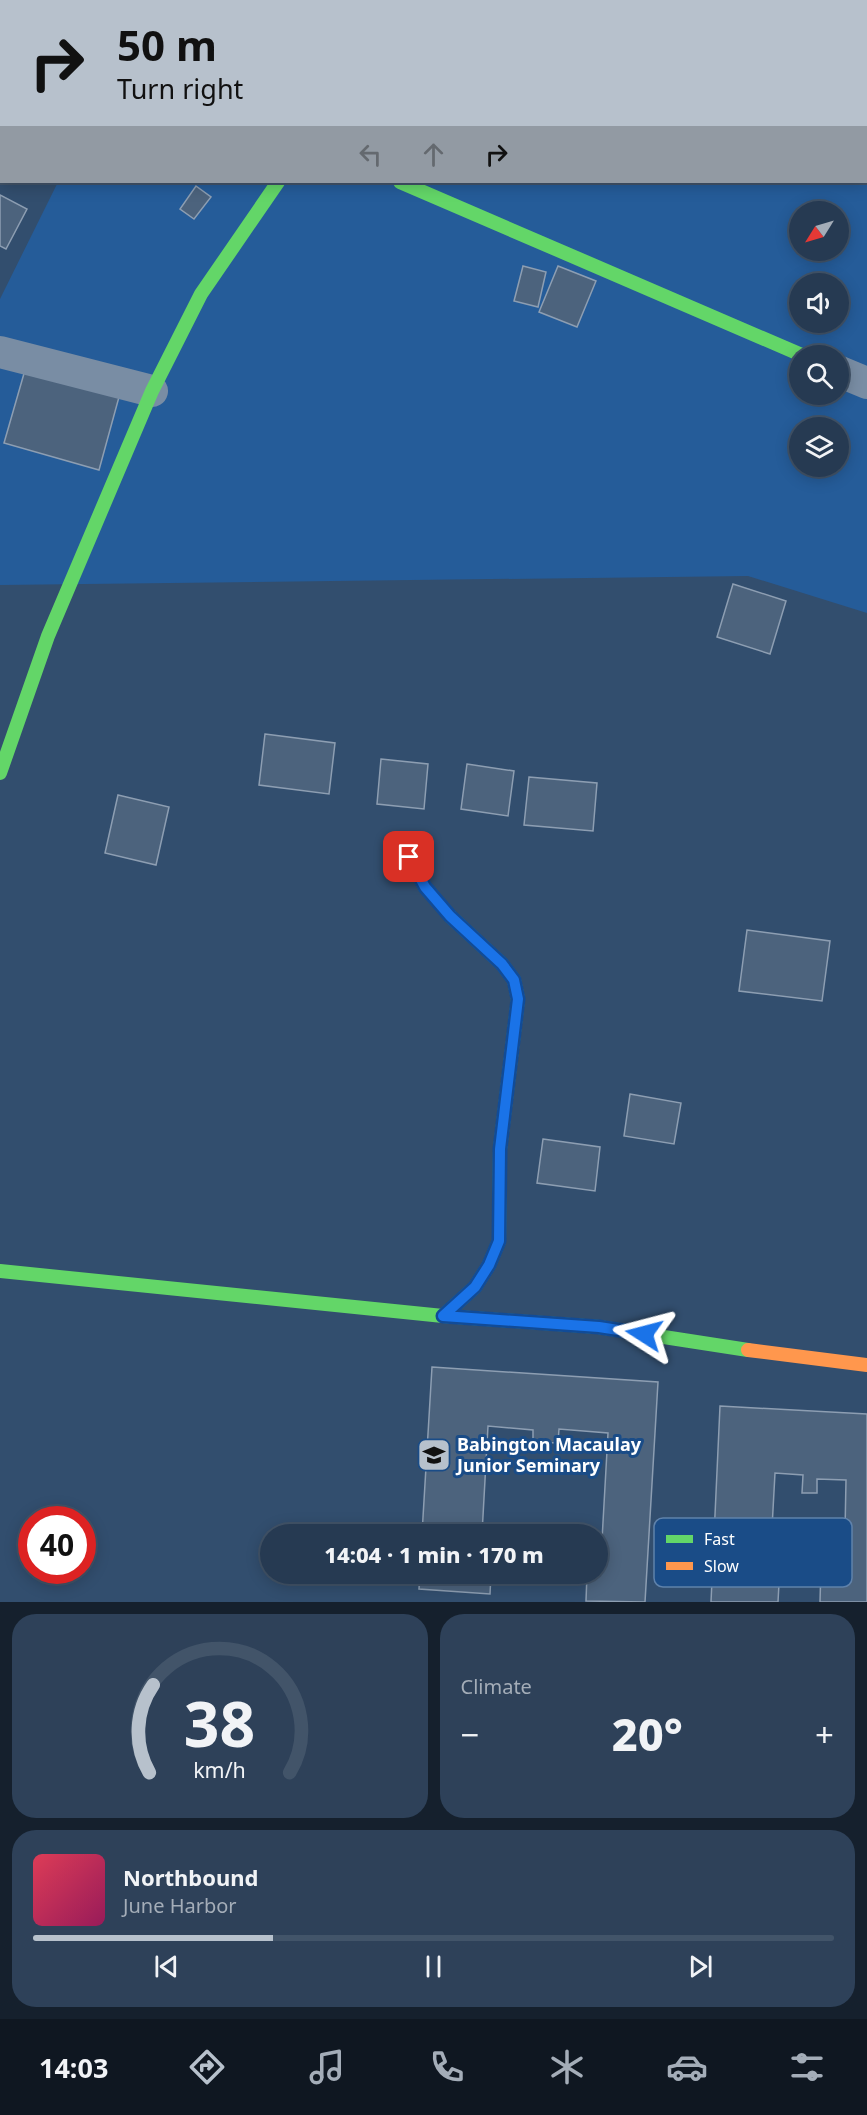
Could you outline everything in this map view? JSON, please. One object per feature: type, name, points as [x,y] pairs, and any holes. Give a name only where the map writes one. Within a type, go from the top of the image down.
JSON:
[{"type":"street","points":[[0,773],[48,636],[152,391],[201,294],[277,183]]},
{"type":"street","points":[[402,183],[789,350]]},
{"type":"street","points":[[0,352],[152,391]]},
{"type":"street","points":[[849,375],[867,383]]},
{"type":"street","points":[[409,857],[425,887],[450,916],[502,964],[514,980],[518,999],[500,1149],[499,1241],[489,1265],[475,1287],[443,1316]]},
{"type":"street","points":[[0,1271],[443,1316],[599,1327],[781,1355],[867,1365]]},
{"type":"shaded area","points":[[58,183],[867,183],[867,613],[748,576],[0,585],[0,299]]},
{"type":"building","points":[[196,186],[211,197],[194,219],[180,209]]},
{"type":"building","points":[[0,195],[27,209],[6,249],[0,246]]},
{"type":"building","points":[[523,266],[546,272],[538,307],[514,301]]},
{"type":"building","points":[[558,266],[596,281],[577,327],[539,312]]},
{"type":"building","points":[[25,370],[119,397],[99,470],[4,443]]},
{"type":"building","points":[[733,584],[786,601],[770,654],[717,637]]},
{"type":"building","points":[[265,734],[335,743],[329,794],[259,785]]},
{"type":"building","points":[[381,759],[428,764],[424,809],[377,804]]},
{"type":"building","points":[[467,764],[514,771],[508,816],[461,809]]},
{"type":"building","points":[[529,777],[597,783],[593,831],[524,825]]},
{"type":"building","points":[[118,795],[169,807],[156,865],[105,853]]},
{"type":"building","points":[[747,930],[830,941],[822,1001],[739,991]]},
{"type":"building","points":[[630,1094],[681,1103],[674,1144],[624,1136]]},
{"type":"building","points":[[543,1139],[600,1147],[595,1191],[537,1183]]},
{"type":"building","points":[[432,1367],[658,1382],[645,1602],[586,1601],[587,1584],[608,1584],[608,1524],[603,1524],[608,1433],[559,1429],[558,1443],[533,1442],[533,1430],[488,1426],[483,1524],[423,1524]]},
{"type":"building","points":[[720,1406],[867,1414],[867,1602],[820,1602],[820,1587],[852,1587],[852,1518],[845,1518],[846,1480],[817,1479],[817,1493],[802,1493],[803,1475],[775,1473],[773,1518],[715,1518]]},
{"type":"building","points":[[419,1584],[490,1584],[490,1594],[419,1589]]},
{"type":"building","points":[[712,1587],[779,1587],[778,1602],[711,1602]]},
{"type":"traffic: fast","points":[[0,773],[48,636],[152,391],[201,294],[277,183]]},
{"type":"traffic: fast","points":[[402,183],[789,350]]},
{"type":"traffic: fast","points":[[409,857],[425,887],[450,916],[502,964],[514,980],[518,999],[500,1149],[499,1241],[489,1265],[475,1287],[443,1316]]},
{"type":"traffic: fast","points":[[0,1271],[443,1316],[599,1327],[748,1350]]},
{"type":"traffic: slow","points":[[748,1350],[867,1365]]},
{"type":"place","name":"Babington Macaulay Junior Seminary","points":[[434,1455]]},
{"type":"route","points":[[409,857],[425,887],[450,916],[502,964],[514,980],[518,999],[500,1149],[499,1241],[489,1265],[475,1287],[443,1316],[599,1327],[644,1334]]}]
